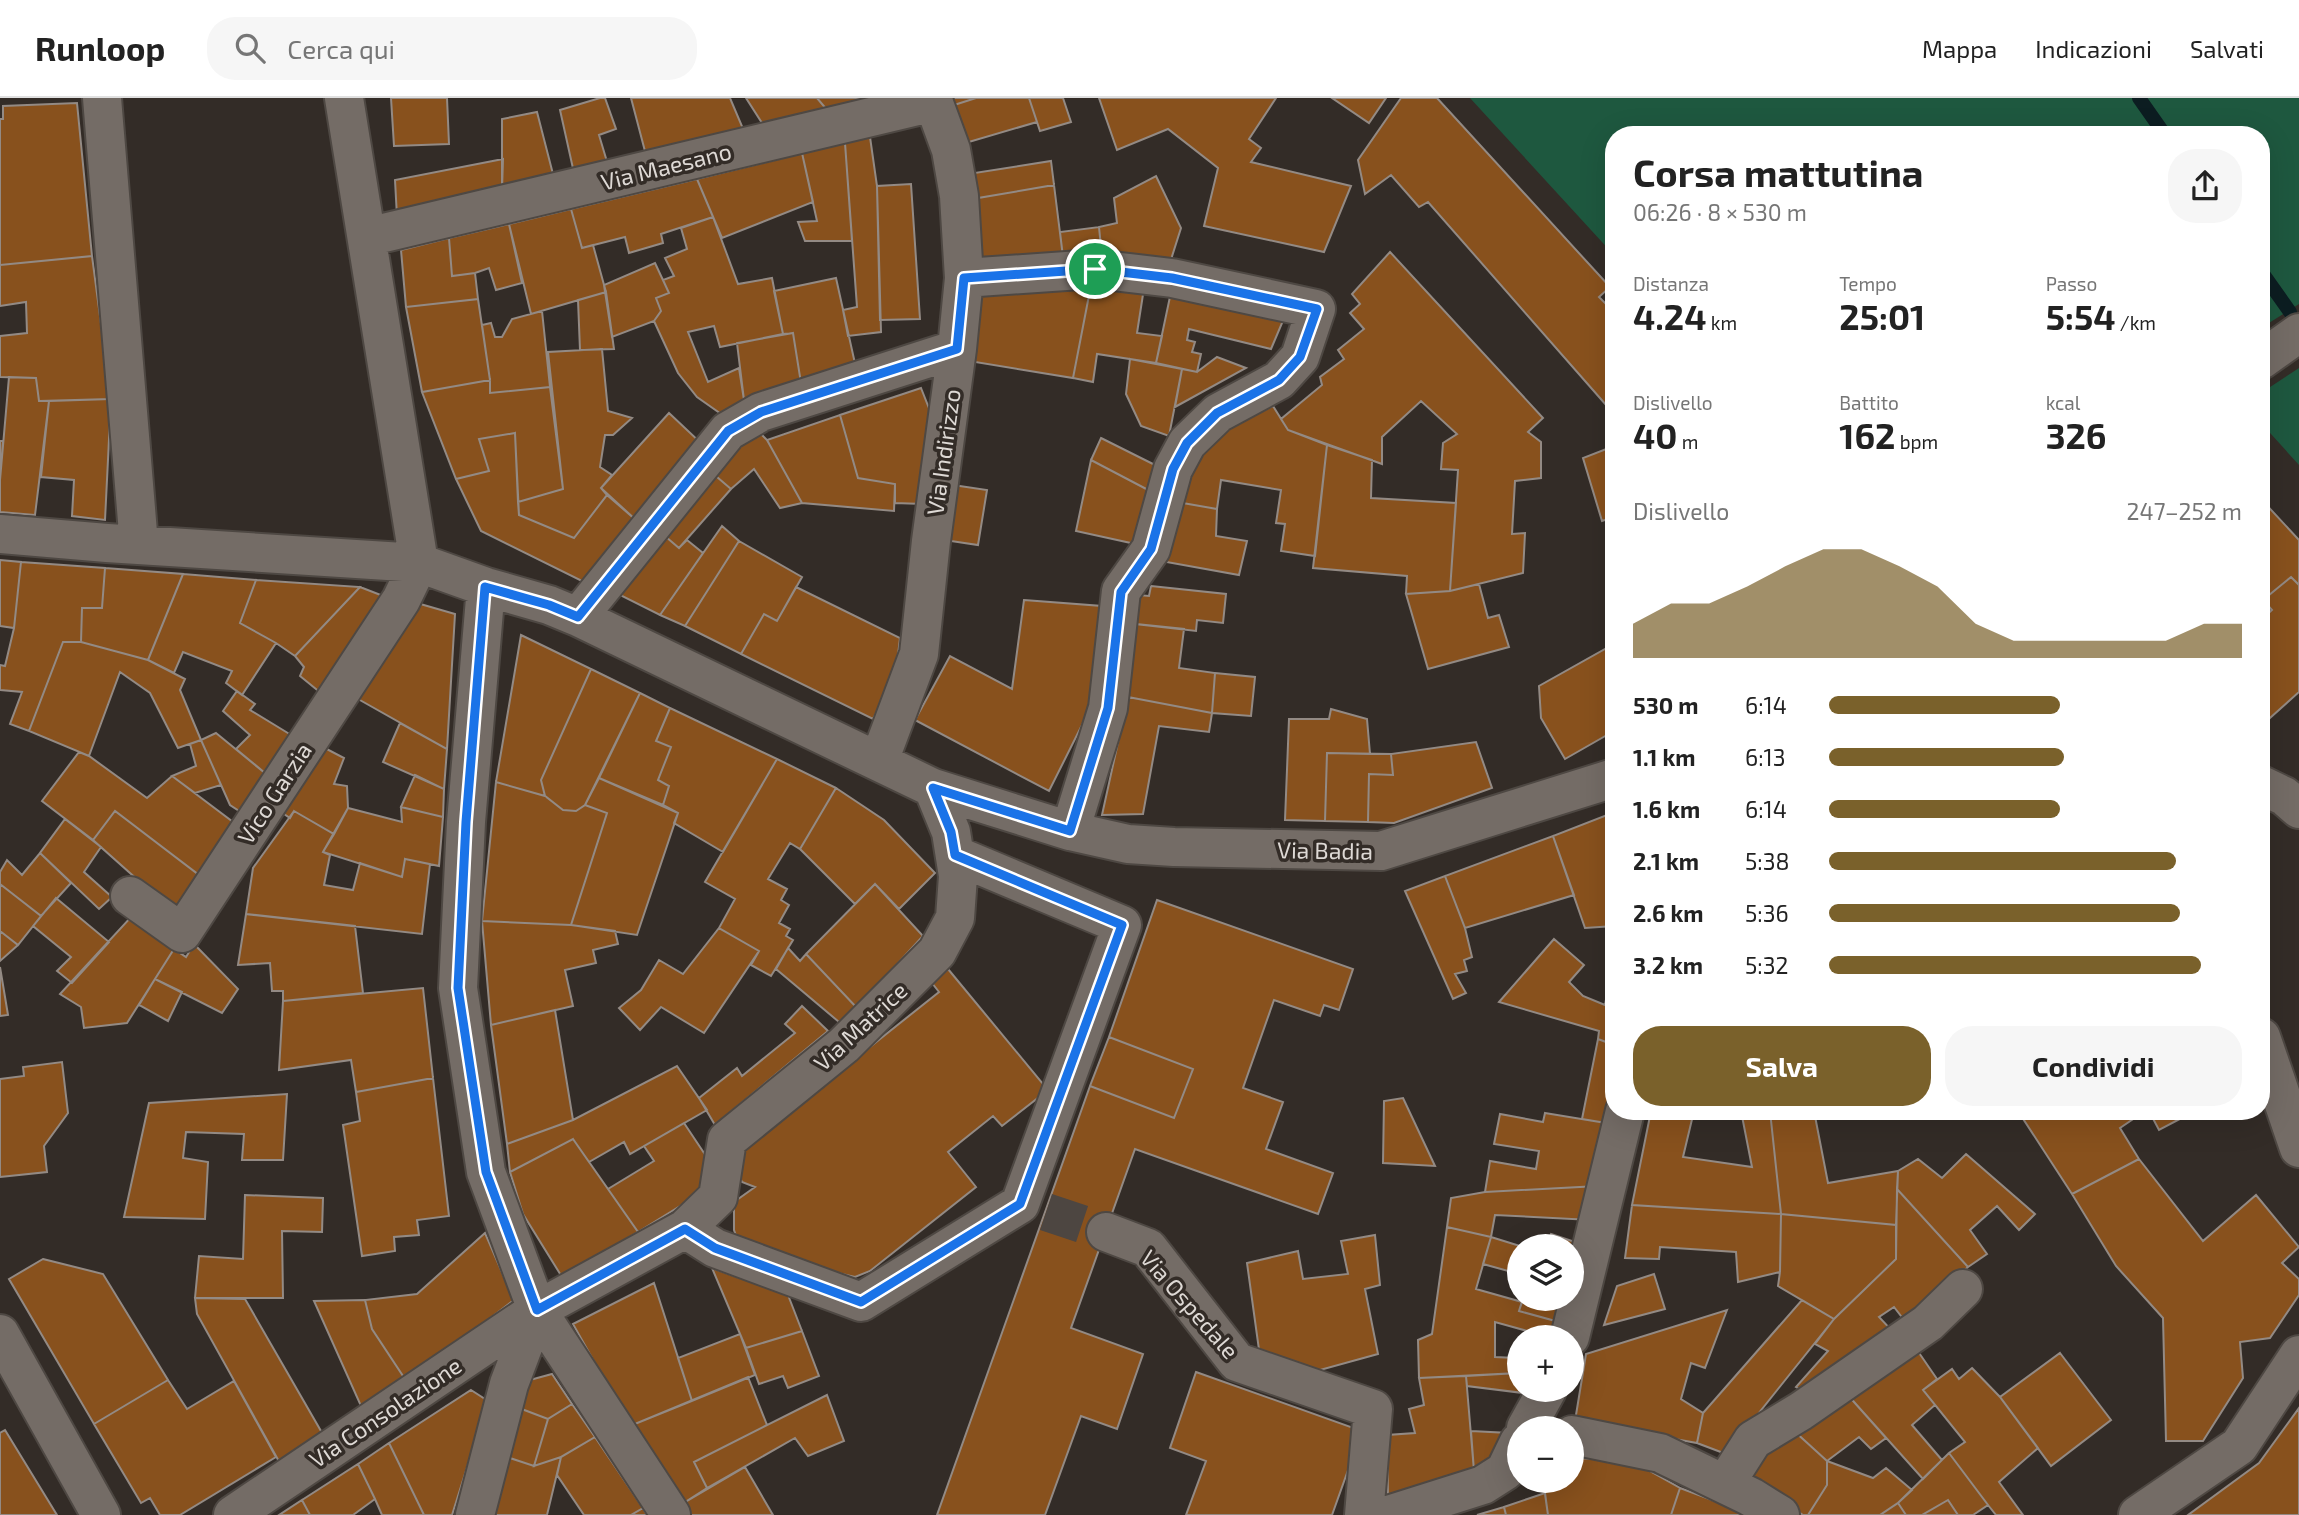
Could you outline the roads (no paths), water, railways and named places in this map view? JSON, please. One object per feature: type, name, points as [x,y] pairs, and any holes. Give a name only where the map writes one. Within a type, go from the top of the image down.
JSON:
[{"type":"street","points":[[102,98],[123,544]]},
{"type":"street","points":[[344,98],[382,234],[419,563]]},
{"type":"street","name":"Via Maesano","points":[[382,234],[933,100]]},
{"type":"street","name":"Via Indirizzo","points":[[879,761],[919,654],[964,278],[959,197],[951,150],[933,100]]},
{"type":"street","points":[[0,534],[419,563],[578,617],[933,788],[1070,831],[1108,708],[1121,592],[1151,549],[1173,469],[1187,443],[1217,413],[1279,380],[1300,357],[1317,309],[1172,278],[1095,269],[964,278]]},
{"type":"street","points":[[2270,354],[2299,333]]},
{"type":"street","points":[[578,617],[728,431],[761,412],[957,349]]},
{"type":"street","name":"Vico Garzia","points":[[131,896],[182,933],[401,600],[419,563]]},
{"type":"street","points":[[485,587],[466,822],[458,988],[486,1172],[537,1310],[671,1515]]},
{"type":"street","name":"Via Badia","points":[[1070,831],[1128,844],[1174,847],[1381,851],[1605,781]]},
{"type":"street","name":"Via Matrice","points":[[537,1310],[685,1229],[718,1197],[727,1140],[844,1045],[937,952],[955,918],[958,876],[951,832],[933,788]]},
{"type":"street","points":[[2270,789],[2299,808]]},
{"type":"street","points":[[685,1229],[715,1248],[861,1302],[1033,1208],[1122,925],[955,855]]},
{"type":"street","points":[[2270,1064],[2299,1149]]},
{"type":"street","points":[[1573,1325],[1623,1120]]},
{"type":"street","name":"Via Ospedale","points":[[1106,1232],[1148,1248],[1237,1362],[1373,1409],[1364,1515]]},
{"type":"street","points":[[1725,1484],[1753,1440],[1801,1411],[1928,1323],[1963,1289]]},
{"type":"street","points":[[475,1515],[509,1384],[537,1310]]},
{"type":"street","name":"Via Consolazione","points":[[233,1515],[537,1310]]},
{"type":"street","points":[[0,1334],[101,1515]]},
{"type":"street","points":[[2138,1515],[2239,1446],[2299,1355]]},
{"type":"street","points":[[1584,1438],[1660,1452],[1780,1515]]},
{"type":"street","points":[[1388,1515],[1483,1485],[1507,1467]]},
{"type":"waterway","points":[[2139,98],[2159,126]]},
{"type":"waterway","points":[[2270,284],[2290,312]]},
{"type":"tunnel","points":[[1046,1212],[1106,1232]]}]
